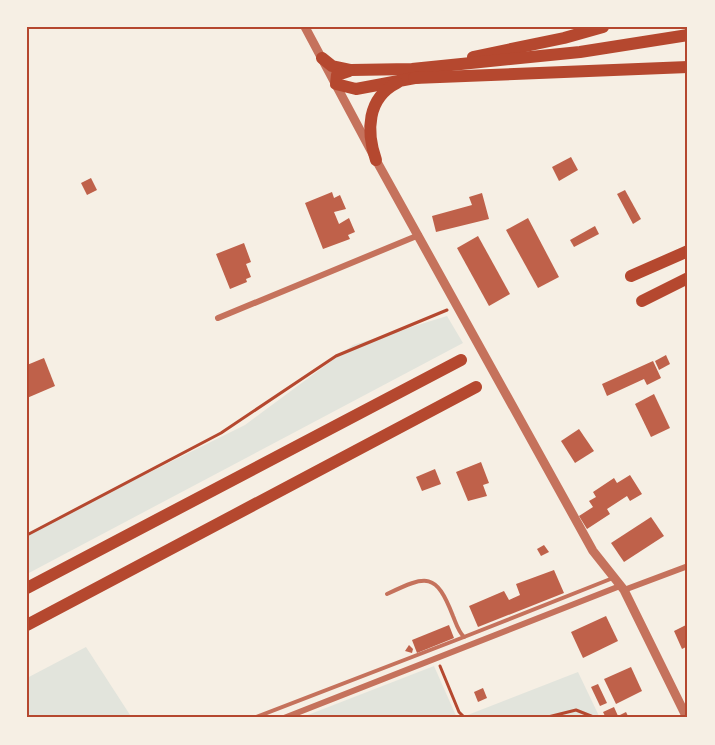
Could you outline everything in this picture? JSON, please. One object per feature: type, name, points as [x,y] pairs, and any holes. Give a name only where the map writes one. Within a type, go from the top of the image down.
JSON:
[{"type":"highway","points":[[351,70],[337,75],[336,84],[356,89],[603,27]]},
{"type":"highway","points":[[376,160],[369,136],[372,112],[384,92],[410,76],[688,35]]},
{"type":"highway","points":[[322,58],[332,66],[351,70],[410,76],[688,67]]},
{"type":"highway","points":[[688,242],[634,275],[688,251]]},
{"type":"highway","points":[[642,301],[688,278]]},
{"type":"highway","points":[[27,588],[461,360]]},
{"type":"highway","points":[[27,625],[476,387]]},
{"type":"street","points":[[305,27],[376,160],[471,327],[509,402],[593,551],[622,588],[687,718]]},
{"type":"street","points":[[218,318],[419,234]]},
{"type":"street","points":[[284,718],[622,588],[688,566]]},
{"type":"lane","points":[[254,718],[614,577]]},
{"type":"lane","points":[[387,594],[416,581],[430,581],[442,589],[464,637]]},
{"type":"path","points":[[27,535],[221,433],[336,356],[459,305]]},
{"type":"path","points":[[437,660],[459,712],[465,718]]},
{"type":"path","points":[[544,718],[576,710],[596,718]]},
{"type":"shaded area","points":[[447,316],[463,343],[27,574],[27,533],[245,425],[353,345]]},
{"type":"shaded area","points":[[86,647],[132,718],[27,718],[27,678]]},
{"type":"shaded area","points":[[434,666],[457,718],[300,718]]},
{"type":"shaded area","points":[[578,672],[600,718],[460,718]]},
{"type":"building","points":[[571,157],[578,170],[559,181],[552,167]]},
{"type":"building","points":[[91,178],[97,190],[87,195],[81,183]]},
{"type":"building","points":[[625,190],[641,219],[633,224],[617,194]]},
{"type":"building","points":[[332,192],[334,198],[340,195],[346,209],[334,212],[339,224],[349,218],[355,232],[348,235],[350,239],[323,249],[305,203]]},
{"type":"building","points":[[482,193],[489,219],[436,232],[432,216],[472,205],[469,197]]},
{"type":"building","points":[[528,218],[559,277],[538,288],[506,230]]},
{"type":"building","points":[[595,226],[599,234],[574,247],[570,240]]},
{"type":"building","points":[[478,236],[510,294],[489,306],[457,248]]},
{"type":"building","points":[[244,243],[251,262],[246,264],[251,277],[246,279],[247,282],[230,289],[216,254]]},
{"type":"building","points":[[666,355],[670,364],[659,370],[655,361]]},
{"type":"building","points":[[44,358],[55,386],[27,398],[27,365]]},
{"type":"building","points":[[653,361],[661,378],[647,385],[644,379],[607,396],[602,384]]},
{"type":"building","points":[[654,394],[670,428],[651,437],[635,404]]},
{"type":"building","points":[[579,429],[594,451],[575,463],[561,441]]},
{"type":"building","points":[[481,462],[489,483],[483,485],[487,496],[468,501],[456,472]]},
{"type":"building","points":[[435,469],[441,484],[422,491],[416,477]]},
{"type":"building","points":[[630,475],[642,494],[630,501],[627,496],[607,509],[610,514],[587,529],[579,516],[593,507],[589,501],[596,497],[593,492],[614,478],[617,483]]},
{"type":"building","points":[[651,517],[664,536],[624,562],[611,543]]},
{"type":"building","points":[[544,545],[549,552],[541,556],[537,549]]},
{"type":"building","points":[[554,570],[564,593],[478,627],[469,606],[504,591],[509,600],[520,595],[516,584]]},
{"type":"building","points":[[606,616],[618,641],[583,658],[571,632]]},
{"type":"building","points":[[688,624],[688,652],[686,647],[682,649],[674,631]]},
{"type":"building","points":[[449,625],[454,638],[417,653],[412,640]]},
{"type":"building","points":[[409,645],[413,649],[412,653],[405,651]]},
{"type":"building","points":[[631,667],[642,691],[616,704],[604,679]]},
{"type":"building","points":[[598,684],[607,703],[600,706],[591,687]]},
{"type":"building","points":[[483,688],[487,698],[478,702],[474,692]]},
{"type":"building","points":[[614,707],[618,716],[626,712],[629,718],[606,718],[603,712]]}]
